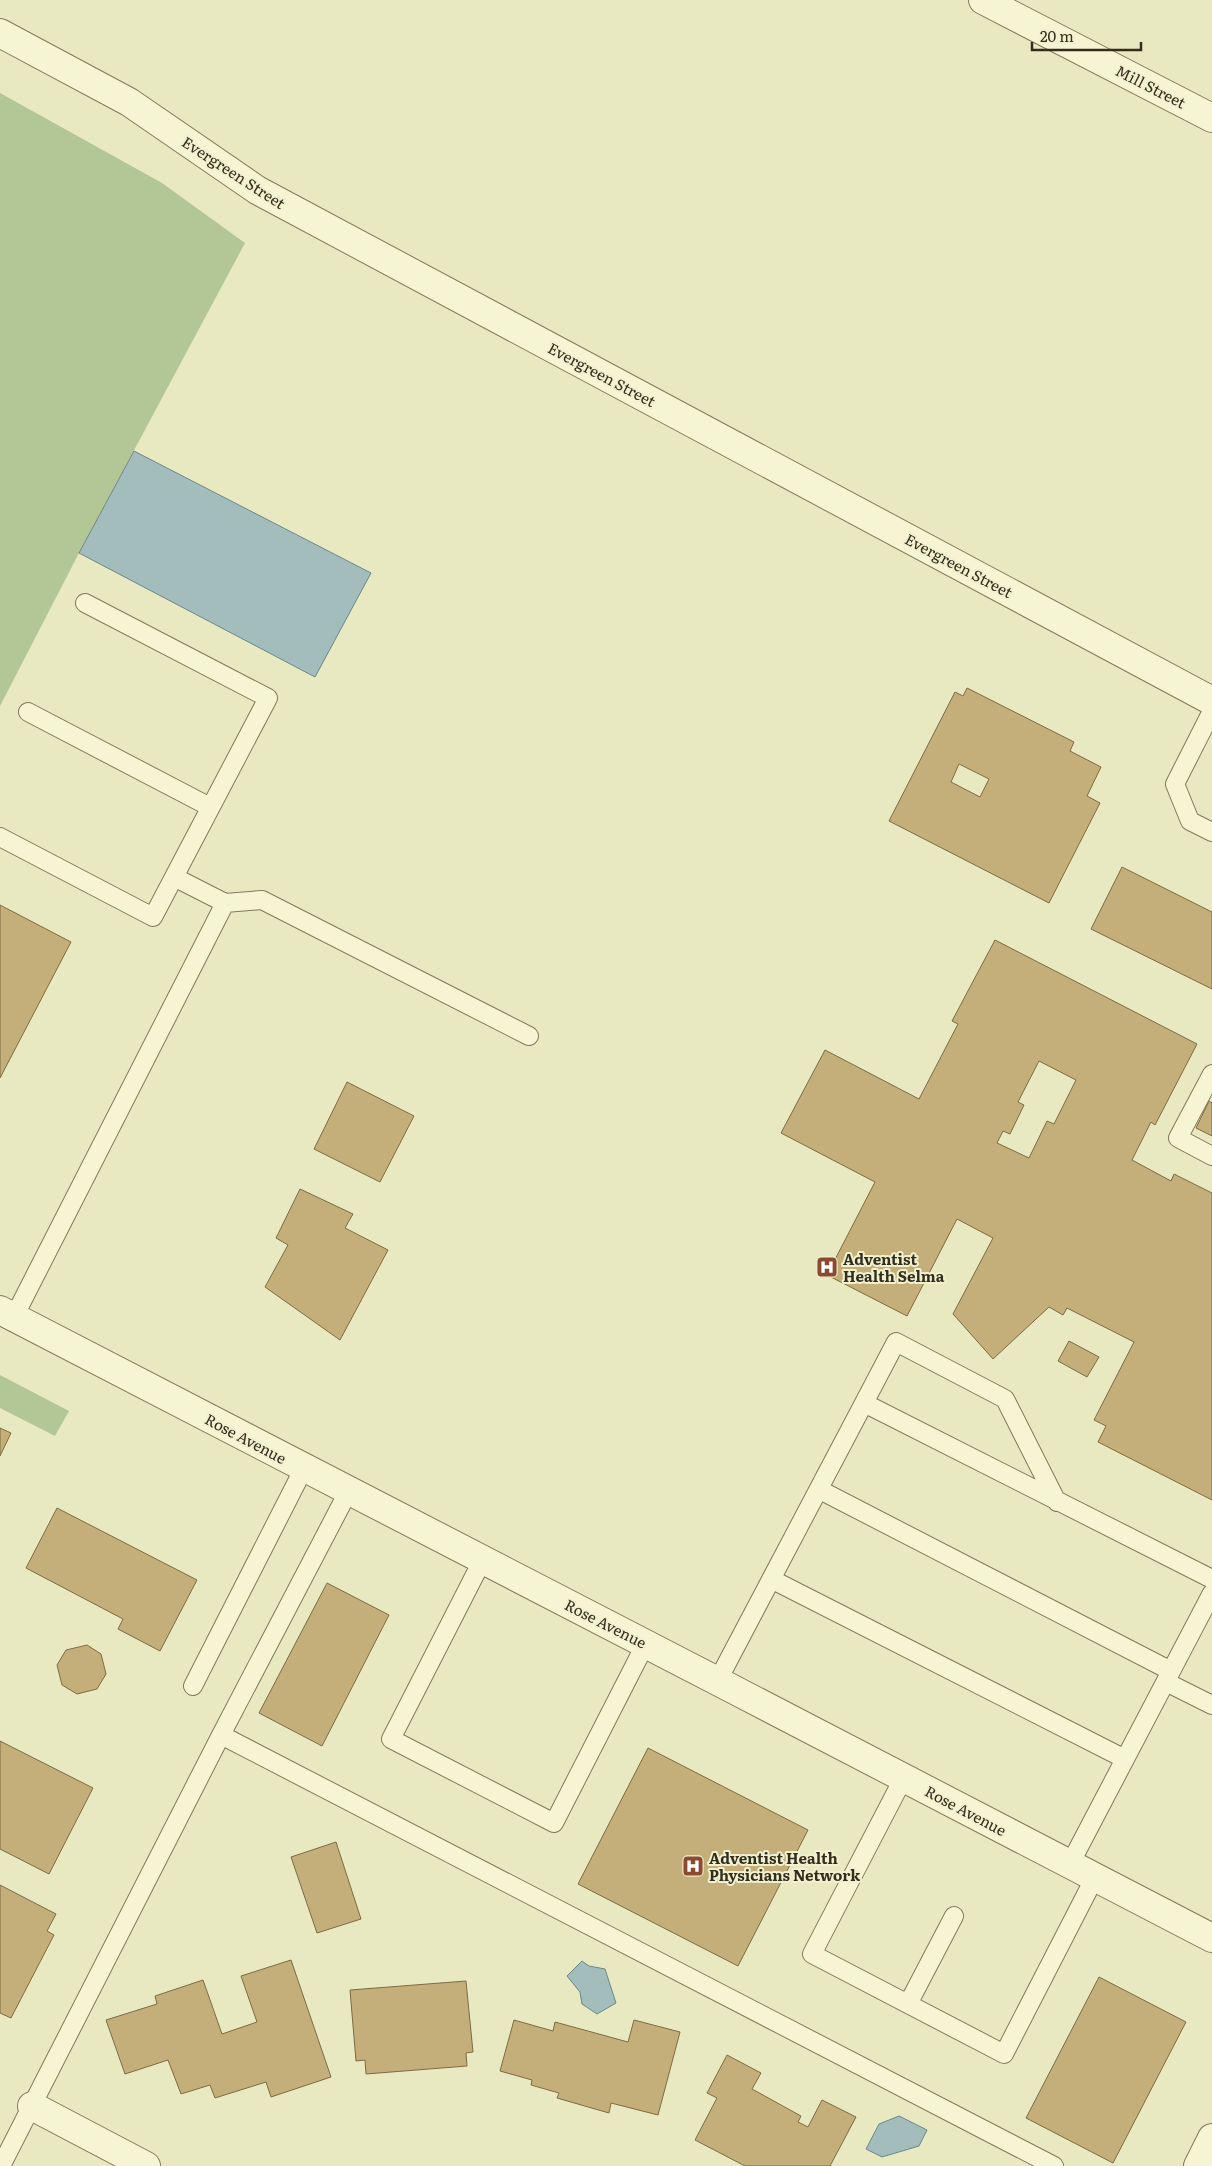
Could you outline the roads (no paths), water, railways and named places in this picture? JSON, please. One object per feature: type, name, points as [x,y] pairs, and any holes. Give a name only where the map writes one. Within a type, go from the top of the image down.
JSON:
[{"type":"street","name":"Mill Street","points":[[983,0],[1212,118]]},
{"type":"street","name":"Evergreen Street","points":[[0,34],[128,102],[257,190],[1212,701]]},
{"type":"street","name":"Rose Avenue","points":[[7,1313],[348,1492],[718,1680],[1212,1938]]},
{"type":"street","points":[[32,2106],[146,2166]]},
{"type":"street","points":[[1198,2166],[1212,2138]]},
{"type":"lane","points":[[0,837],[153,917],[268,698],[85,603]]},
{"type":"lane","points":[[28,712],[210,807]]},
{"type":"lane","points":[[1212,712],[1175,784],[1190,820],[1212,832]]},
{"type":"lane","points":[[174,877],[225,904],[262,900],[530,1036]]},
{"type":"lane","points":[[7,1313],[225,904]]},
{"type":"lane","points":[[1212,1074],[1178,1138],[1212,1156]]},
{"type":"lane","points":[[718,1680],[820,1490],[896,1342],[1005,1399],[1057,1502]]},
{"type":"lane","points":[[864,1403],[1212,1579]]},
{"type":"lane","points":[[193,1686],[304,1468]]},
{"type":"lane","points":[[820,1490],[1169,1676],[1212,1705]]},
{"type":"lane","points":[[1,2166],[221,1735],[348,1492]]},
{"type":"lane","points":[[482,1561],[391,1739],[554,1823],[646,1643]]},
{"type":"lane","points":[[771,1579],[1125,1759]]},
{"type":"lane","points":[[1070,1864],[1212,1593]]},
{"type":"lane","points":[[221,1735],[1054,2166]]},
{"type":"lane","points":[[904,1777],[812,1954],[1004,2054],[1095,1877]]},
{"type":"lane","points":[[908,2004],[954,1916]]},
{"type":"water","points":[[134,451],[371,573],[315,677],[79,553]]},
{"type":"water","points":[[582,1961],[589,1966],[605,1969],[616,2003],[597,2014],[582,2004],[580,1992],[567,1976]]},
{"type":"water","points":[[899,2116],[927,2130],[919,2146],[882,2157],[866,2149],[879,2124]]},
{"type":"place","name":"Adventist Health Selma","points":[[827,1267]]},
{"type":"place","name":"Adventist Health Physicians Network","points":[[693,1866]]}]
